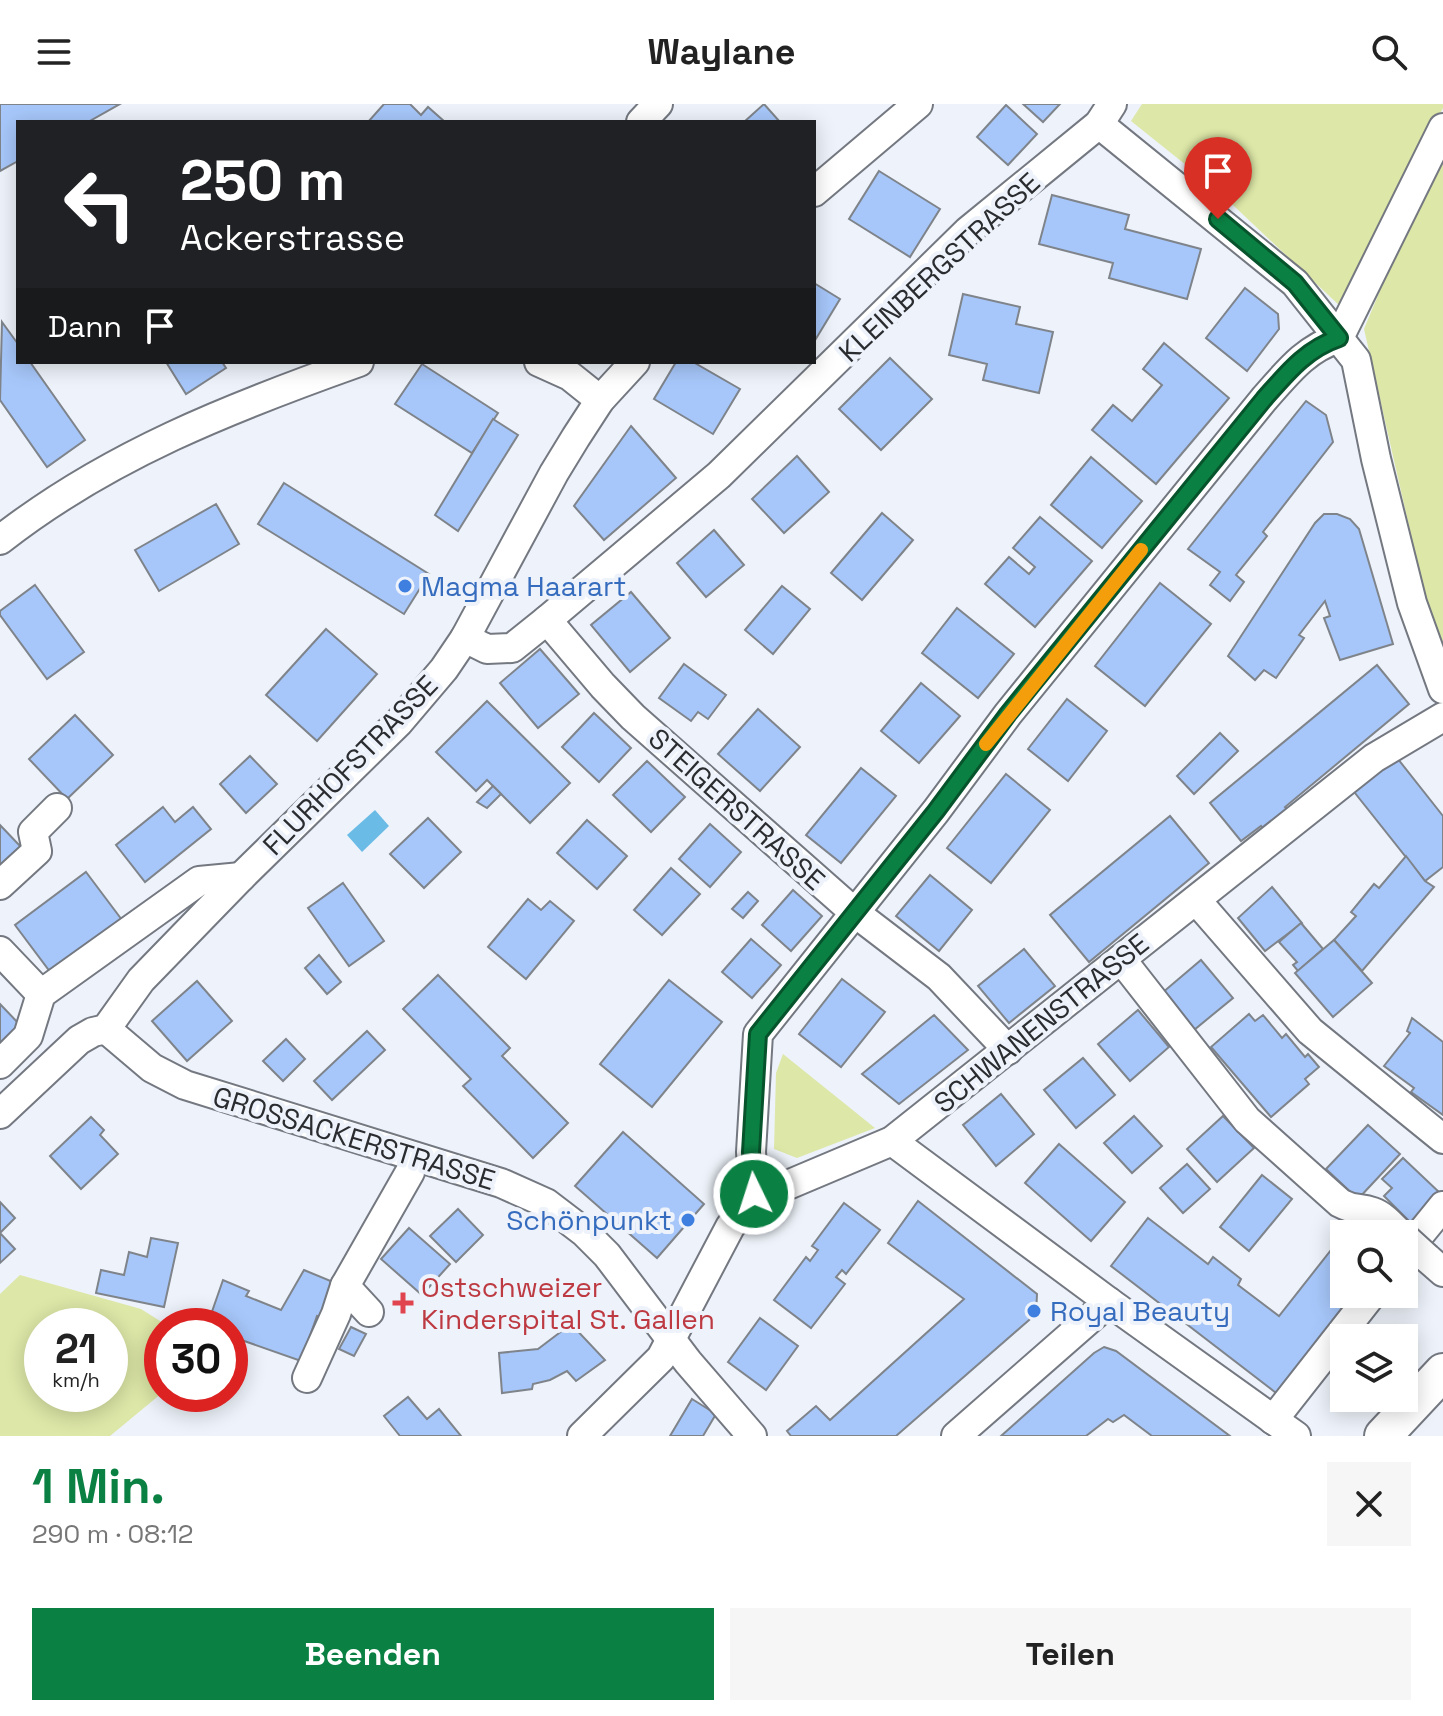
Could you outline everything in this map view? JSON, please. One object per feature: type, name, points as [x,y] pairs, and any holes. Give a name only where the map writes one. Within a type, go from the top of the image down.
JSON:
[{"type":"main road","points":[[1383,1436],[1439,1385]]},
{"type":"street","points":[[643,120],[658,104]]},
{"type":"street","points":[[816,190],[918,104]]},
{"type":"street","points":[[1106,114],[1295,283],[1356,360],[1376,459],[1412,603],[1443,689]]},
{"type":"street","name":"KLEINBERGSTRASSE","points":[[465,638],[487,649],[512,648],[547,620],[719,475],[968,231],[1106,114]]},
{"type":"street","points":[[582,1436],[661,1358],[730,1227],[754,1194],[751,1152],[758,1034],[936,811],[1008,714],[1264,399],[1298,360],[1321,344],[1339,338],[1443,128]]},
{"type":"street","points":[[0,540],[89,479],[143,448],[248,402],[353,364]]},
{"type":"street","points":[[543,364],[570,376],[600,400]]},
{"type":"street","name":"FLURHOFSTRASSE","points":[[0,1114],[79,1040],[106,1029],[141,980],[399,722],[444,669],[465,638],[554,473],[600,400],[633,364]]},
{"type":"street","name":"STEIGERSTRASSE","points":[[547,620],[633,717],[854,912],[939,977],[1008,1050]]},
{"type":"street","name":"SCHWANENSTRASSE","points":[[754,1194],[783,1187],[892,1141],[1374,758],[1443,717]]},
{"type":"street","points":[[0,885],[37,851],[33,832],[57,808]]},
{"type":"street","points":[[0,1064],[28,1036],[41,994],[199,881],[241,877]]},
{"type":"street","points":[[1196,900],[1310,1031],[1443,1139]]},
{"type":"street","points":[[0,951],[41,994]]},
{"type":"street","points":[[1121,959],[1247,1120],[1340,1203],[1353,1210],[1378,1213],[1385,1220]]},
{"type":"street","name":"GROSSACKERSTRASSE","points":[[106,1029],[152,1068],[185,1085],[501,1183],[546,1203],[584,1232],[607,1255],[688,1362],[752,1436]]},
{"type":"street","points":[[892,1141],[1285,1428],[1363,1308]]},
{"type":"street","points":[[307,1378],[345,1286],[410,1172]]},
{"type":"street","points":[[1425,1261],[1443,1206]]},
{"type":"street","points":[[345,1286],[369,1312]]},
{"type":"street","points":[[956,1436],[1109,1302]]},
{"type":"green space","points":[[1142,104],[1443,104],[1443,108],[1342,308],[1216,189],[1131,121]]},
{"type":"green space","points":[[1443,139],[1443,675],[1364,329]]},
{"type":"green space","points":[[783,1054],[875,1128],[797,1158],[774,1149],[776,1073]]},
{"type":"green space","points":[[20,1275],[144,1311],[144,1408],[110,1436],[0,1436],[0,1294]]},
{"type":"water","points":[[375,810],[389,826],[362,852],[347,835]]},
{"type":"building","points":[[0,104],[120,104],[92,120],[16,120],[16,162],[0,171]]},
{"type":"building","points":[[384,104],[410,104],[421,115],[428,107],[443,120],[370,120]]},
{"type":"building","points":[[764,104],[778,120],[746,120]]},
{"type":"building","points":[[1023,104],[1060,104],[1043,122]]},
{"type":"building","points":[[1006,105],[1037,134],[1008,165],[977,137]]},
{"type":"building","points":[[879,171],[940,209],[910,257],[849,219]]},
{"type":"building","points":[[1052,195],[1129,215],[1125,229],[1201,249],[1187,299],[1109,278],[1113,263],[1039,244]]},
{"type":"building","points":[[816,284],[840,299],[816,339]]},
{"type":"building","points":[[1245,288],[1278,314],[1279,329],[1247,371],[1206,338]]},
{"type":"building","points":[[963,294],[1020,307],[1016,324],[1053,332],[1039,393],[983,380],[987,364],[949,355]]},
{"type":"building","points":[[2,322],[16,341],[16,364],[31,364],[85,440],[47,467],[0,400]]},
{"type":"building","points":[[1164,343],[1229,398],[1156,484],[1092,430],[1113,405],[1132,421],[1162,385],[1143,369]]},
{"type":"building","points":[[890,358],[932,399],[881,450],[839,409]]},
{"type":"building","points":[[167,364],[223,364],[226,368],[186,394]]},
{"type":"building","points":[[422,364],[498,413],[472,453],[395,404]]},
{"type":"building","points":[[675,364],[696,364],[740,389],[713,434],[654,399]]},
{"type":"building","points":[[1306,401],[1326,415],[1333,442],[1263,532],[1267,536],[1236,575],[1244,582],[1230,601],[1210,585],[1220,572],[1188,549]]},
{"type":"building","points":[[493,419],[518,435],[458,531],[435,515]]},
{"type":"building","points":[[631,426],[676,478],[604,540],[574,506]]},
{"type":"building","points":[[797,456],[829,492],[784,533],[752,499]]},
{"type":"building","points":[[1091,457],[1142,501],[1102,548],[1051,505]]},
{"type":"building","points":[[284,483],[429,574],[404,614],[258,524]]},
{"type":"building","points":[[216,504],[239,544],[159,591],[135,550]]},
{"type":"building","points":[[882,513],[913,540],[862,600],[831,573]]},
{"type":"building","points":[[1324,514],[1337,514],[1350,519],[1359,529],[1393,644],[1340,660],[1324,618],[1330,616],[1325,601],[1299,635],[1304,638],[1276,678],[1264,670],[1255,680],[1228,656],[1315,523]]},
{"type":"building","points":[[1040,517],[1092,561],[1035,627],[985,584],[1009,557],[1029,574],[1035,567],[1013,548]]},
{"type":"building","points":[[714,530],[744,565],[706,597],[677,563]]},
{"type":"building","points":[[1160,583],[1211,624],[1145,706],[1095,666]]},
{"type":"building","points":[[35,585],[84,652],[47,679],[0,615],[0,611]]},
{"type":"building","points":[[782,586],[810,609],[773,654],[745,630]]},
{"type":"building","points":[[631,592],[670,638],[630,672],[591,625]]},
{"type":"building","points":[[957,608],[1014,654],[978,698],[922,653]]},
{"type":"building","points":[[326,629],[377,674],[317,741],[266,695]]},
{"type":"building","points":[[540,649],[579,694],[538,728],[500,683]]},
{"type":"building","points":[[684,664],[726,695],[708,719],[698,712],[691,721],[659,698]]},
{"type":"building","points":[[1377,665],[1409,704],[1285,807],[1291,814],[1267,834],[1261,826],[1241,841],[1210,803]]},
{"type":"building","points":[[921,683],[960,716],[919,763],[881,731]]},
{"type":"building","points":[[1067,699],[1107,731],[1068,781],[1028,749]]},
{"type":"building","points":[[487,701],[570,783],[530,823],[487,780],[476,791],[436,752]]},
{"type":"building","points":[[758,709],[800,747],[760,791],[718,754]]},
{"type":"building","points":[[594,713],[631,748],[599,782],[562,747]]},
{"type":"building","points":[[75,715],[113,755],[67,799],[29,759]]},
{"type":"building","points":[[1220,733],[1238,751],[1194,794],[1177,776]]},
{"type":"building","points":[[1394,754],[1443,816],[1443,867],[1425,881],[1351,788]]},
{"type":"building","points":[[250,756],[277,784],[246,813],[220,784]]},
{"type":"building","points":[[647,761],[685,797],[651,832],[613,795]]},
{"type":"building","points":[[861,768],[896,796],[841,863],[806,835]]},
{"type":"building","points":[[1006,774],[1050,810],[991,883],[947,848]]},
{"type":"building","points":[[493,786],[501,794],[487,808],[477,802]]},
{"type":"building","points":[[163,807],[175,822],[193,807],[211,829],[145,882],[116,845]]},
{"type":"building","points":[[1170,816],[1209,863],[1089,962],[1050,915]]},
{"type":"building","points":[[428,818],[461,852],[424,888],[390,854]]},
{"type":"building","points":[[587,820],[627,856],[597,889],[557,853]]},
{"type":"building","points":[[710,824],[741,852],[710,887],[679,859]]},
{"type":"building","points":[[0,825],[21,847],[0,868]]},
{"type":"building","points":[[1406,856],[1425,881],[1434,887],[1362,971],[1334,940],[1356,916],[1351,912],[1374,884],[1379,888]]},
{"type":"building","points":[[671,868],[700,894],[662,935],[634,910]]},
{"type":"building","points":[[86,872],[122,920],[51,973],[15,925]]},
{"type":"building","points":[[930,875],[972,910],[939,951],[896,916]]},
{"type":"building","points":[[343,883],[384,941],[349,966],[308,908]]},
{"type":"building","points":[[1272,887],[1302,923],[1265,951],[1238,918]]},
{"type":"building","points":[[793,890],[822,916],[791,951],[762,925]]},
{"type":"building","points":[[748,892],[758,901],[743,918],[732,909]]},
{"type":"building","points":[[528,899],[541,910],[550,901],[574,921],[526,979],[488,947]]},
{"type":"building","points":[[1301,923],[1323,949],[1298,971],[1293,965],[1297,962],[1279,942]]},
{"type":"building","points":[[751,939],[781,965],[752,998],[722,972]]},
{"type":"building","points":[[1334,940],[1372,983],[1333,1017],[1295,973]]},
{"type":"building","points":[[1024,949],[1055,986],[1009,1023],[978,986]]},
{"type":"building","points":[[319,955],[341,982],[327,994],[305,968]]},
{"type":"building","points":[[1201,960],[1233,998],[1194,1030],[1162,993]]},
{"type":"building","points":[[438,975],[510,1048],[502,1056],[568,1123],[533,1158],[463,1086],[471,1079],[403,1009]]},
{"type":"building","points":[[842,979],[885,1012],[841,1067],[799,1034]]},
{"type":"building","points":[[669,980],[722,1022],[652,1107],[600,1064]]},
{"type":"building","points":[[197,981],[232,1021],[187,1061],[152,1021]]},
{"type":"building","points":[[0,1004],[22,1027],[0,1048]]},
{"type":"building","points":[[1138,1010],[1169,1047],[1130,1081],[1098,1044]]},
{"type":"building","points":[[1249,1014],[1255,1021],[1263,1015],[1282,1038],[1286,1034],[1305,1057],[1308,1054],[1319,1067],[1305,1079],[1309,1084],[1271,1117],[1211,1047]]},
{"type":"building","points":[[934,1015],[968,1050],[899,1104],[862,1074]]},
{"type":"building","points":[[1412,1018],[1443,1042],[1443,1115],[1411,1092],[1414,1088],[1384,1066],[1410,1033],[1407,1031]]},
{"type":"building","points":[[367,1031],[385,1050],[332,1100],[314,1081]]},
{"type":"building","points":[[286,1039],[305,1059],[283,1081],[263,1061]]},
{"type":"building","points":[[1083,1058],[1115,1095],[1076,1128],[1044,1090]]},
{"type":"building","points":[[1001,1094],[1034,1134],[996,1166],[963,1125]]},
{"type":"building","points":[[1134,1116],[1162,1146],[1132,1173],[1104,1143]]},
{"type":"building","points":[[1223,1116],[1254,1148],[1217,1182],[1187,1149]]},
{"type":"building","points":[[91,1117],[104,1130],[100,1135],[118,1154],[81,1189],[50,1156]]},
{"type":"building","points":[[1368,1125],[1400,1154],[1358,1199],[1326,1169]]},
{"type":"building","points":[[623,1132],[704,1204],[657,1258],[575,1186]]},
{"type":"building","points":[[1059,1144],[1125,1202],[1091,1241],[1025,1183]]},
{"type":"building","points":[[1403,1158],[1440,1193],[1414,1220],[1408,1220],[1384,1196],[1392,1188],[1382,1179]]},
{"type":"building","points":[[1187,1164],[1210,1189],[1183,1213],[1160,1188]]},
{"type":"building","points":[[1262,1175],[1292,1199],[1249,1251],[1220,1227]]},
{"type":"building","points":[[918,1201],[1037,1294],[1036,1314],[896,1436],[791,1436],[787,1431],[816,1406],[830,1420],[964,1299],[888,1243]]},
{"type":"building","points":[[0,1202],[15,1218],[0,1233]]},
{"type":"building","points":[[844,1203],[880,1230],[846,1274],[842,1270],[836,1277],[845,1284],[811,1328],[774,1300],[806,1257],[810,1261],[818,1250],[812,1246]]},
{"type":"building","points":[[458,1209],[483,1235],[456,1262],[430,1236]]},
{"type":"building","points":[[1148,1218],[1208,1264],[1213,1257],[1241,1279],[1238,1285],[1279,1316],[1330,1251],[1330,1308],[1349,1308],[1336,1324],[1330,1324],[1330,1332],[1280,1396],[1111,1266]]},
{"type":"building","points":[[409,1228],[450,1264],[422,1295],[381,1259]]},
{"type":"building","points":[[0,1233],[15,1249],[0,1263]]},
{"type":"building","points":[[151,1238],[178,1243],[164,1307],[96,1293],[101,1270],[124,1275],[129,1252],[147,1257]]},
{"type":"building","points":[[304,1270],[338,1284],[326,1318],[317,1316],[301,1361],[248,1342],[248,1308],[213,1308],[223,1280],[249,1291],[246,1296],[281,1310]]},
{"type":"building","points":[[760,1318],[798,1346],[766,1390],[728,1362]]},
{"type":"building","points":[[571,1324],[605,1360],[576,1381],[567,1371],[533,1384],[532,1389],[502,1393],[499,1353],[538,1349]]},
{"type":"building","points":[[351,1327],[366,1334],[354,1356],[339,1349]]},
{"type":"building","points":[[1104,1347],[1116,1351],[1230,1436],[1152,1436],[1124,1415],[1113,1422],[1108,1419],[1086,1436],[1001,1436]]},
{"type":"building","points":[[408,1397],[427,1419],[439,1409],[461,1436],[400,1436],[384,1416]]},
{"type":"building","points":[[692,1399],[716,1414],[703,1436],[670,1436]]},
{"type":"slow traffic","points":[[986,744],[1141,550]]},
{"type":"place","name":"Magma Haarart","points":[[405,586]]},
{"type":"place","name":"Schönpunkt","points":[[688,1220]]},
{"type":"place","name":"Ostschweizer Kinderspital St. Gallen","points":[[403,1303]]},
{"type":"place","name":"Royal Beauty","points":[[1034,1311]]},
{"type":"route","points":[[754,1194],[751,1152],[758,1034],[936,811],[1008,714],[1264,399],[1298,360],[1321,344],[1339,338],[1295,283],[1218,219]]}]
